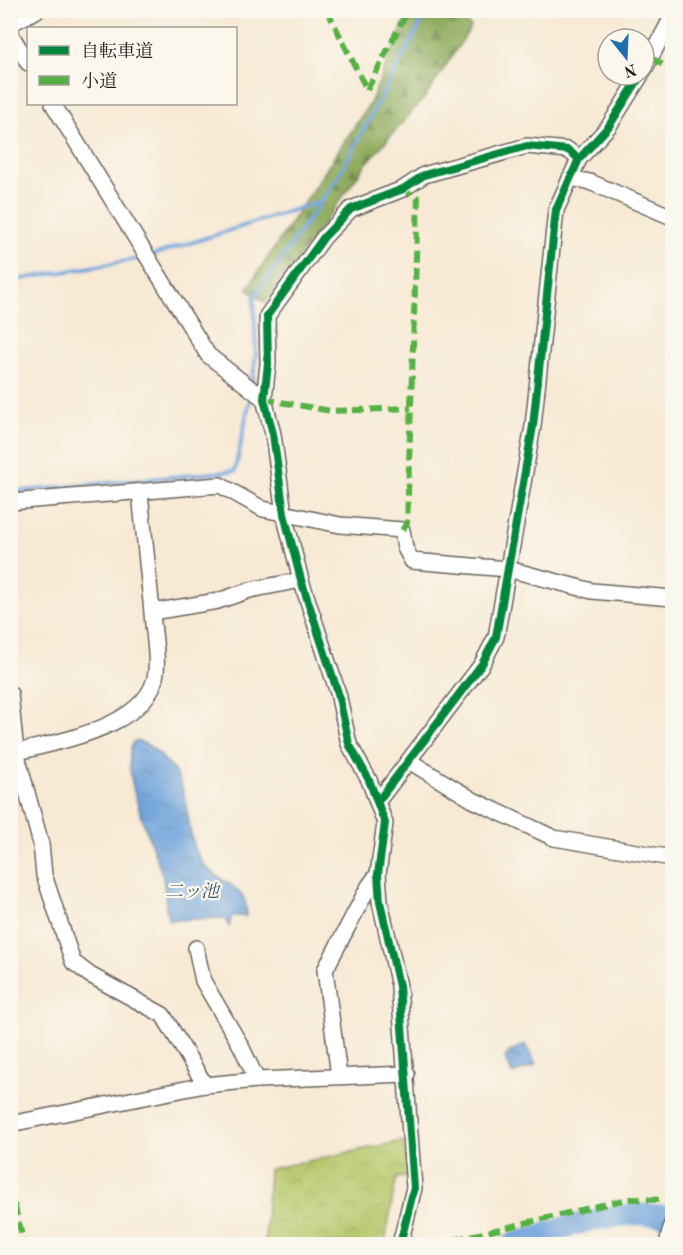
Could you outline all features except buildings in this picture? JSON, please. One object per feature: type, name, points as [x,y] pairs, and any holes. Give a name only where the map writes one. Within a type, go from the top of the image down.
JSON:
[{"type":"street","points":[[10,24],[37,10]]},
{"type":"street","points":[[656,47],[672,17]]},
{"type":"street","points":[[10,33],[27,61]]},
{"type":"street","points":[[378,801],[482,664],[496,637],[534,426],[556,210],[579,159],[609,126],[633,87]]},
{"type":"street","points":[[54,105],[208,355],[264,399]]},
{"type":"street","points":[[400,1245],[414,1188],[399,986],[380,902],[378,874],[385,823],[378,801],[349,744],[338,693],[302,580],[284,514],[273,434],[264,399],[268,364],[267,316],[324,237],[351,209],[403,189],[424,175],[527,146],[568,150],[579,159]]},
{"type":"street","points":[[570,178],[590,182],[672,217]]},
{"type":"street","points":[[10,502],[220,485],[263,508],[284,514],[340,525],[402,530],[405,548],[412,561],[508,569],[592,591],[672,598]]},
{"type":"street","points":[[13,753],[99,730],[130,713],[146,696],[156,674],[140,493]]},
{"type":"street","points":[[152,612],[218,601],[250,590],[302,580]]},
{"type":"street","points":[[10,694],[13,753],[41,844],[44,875],[74,962],[90,975],[163,1015],[205,1085]]},
{"type":"street","points":[[409,761],[473,800],[554,838],[672,858]]},
{"type":"street","points":[[339,1076],[325,970],[369,886],[378,874]]},
{"type":"street","points":[[196,948],[203,981],[241,1046],[256,1080]]},
{"type":"street","points":[[10,1124],[205,1085],[256,1080],[407,1074]]},
{"type":"street","points":[[667,1245],[672,1224]]},
{"type":"green space","points":[[409,11],[457,11],[471,27],[426,96],[366,164],[266,303],[247,289],[370,103]]},
{"type":"green space","points":[[403,1141],[409,1176],[396,1178],[385,1243],[280,1244],[265,1241],[269,1169]]},
{"type":"water","name":"二ッ池","points":[[134,741],[152,747],[174,771],[184,794],[192,839],[200,859],[206,867],[238,890],[243,897],[246,916],[232,916],[229,927],[225,918],[168,920],[162,874],[133,787],[130,753]]},
{"type":"water","points":[[525,1044],[536,1065],[512,1074],[505,1058],[508,1053]]},
{"type":"waterway","points":[[252,383],[256,354],[254,298],[338,177],[428,10]]},
{"type":"waterway","points":[[153,255],[318,202]]},
{"type":"waterway","points":[[10,281],[138,259]]},
{"type":"waterway","points":[[10,492],[235,471],[251,394]]},
{"type":"waterway","points":[[512,1244],[570,1226],[611,1217],[632,1215],[672,1217]]},
{"type":"marked path","points":[[327,10],[367,90]]},
{"type":"marked path","points":[[367,90],[408,10]]},
{"type":"marked path","points":[[656,61],[672,71]]},
{"type":"marked path","points":[[402,530],[407,523],[418,198],[403,189]]},
{"type":"marked path","points":[[264,399],[331,411],[411,408]]},
{"type":"marked path","points":[[10,1187],[24,1244]]},
{"type":"marked path","points":[[436,1244],[628,1199],[672,1200]]},
{"type":"marked path","points":[[139,1244],[192,1241],[245,1244]]},
{"type":"cycle path","points":[[378,801],[482,664],[496,637],[533,426],[556,210],[579,159],[609,126],[633,87]]},
{"type":"cycle path","points":[[400,1244],[414,1188],[399,986],[380,902],[378,874],[385,823],[369,780],[349,744],[338,693],[301,580],[284,514],[273,434],[264,399],[268,364],[267,316],[324,237],[351,209],[403,189],[424,175],[527,146],[568,150],[579,159]]}]
